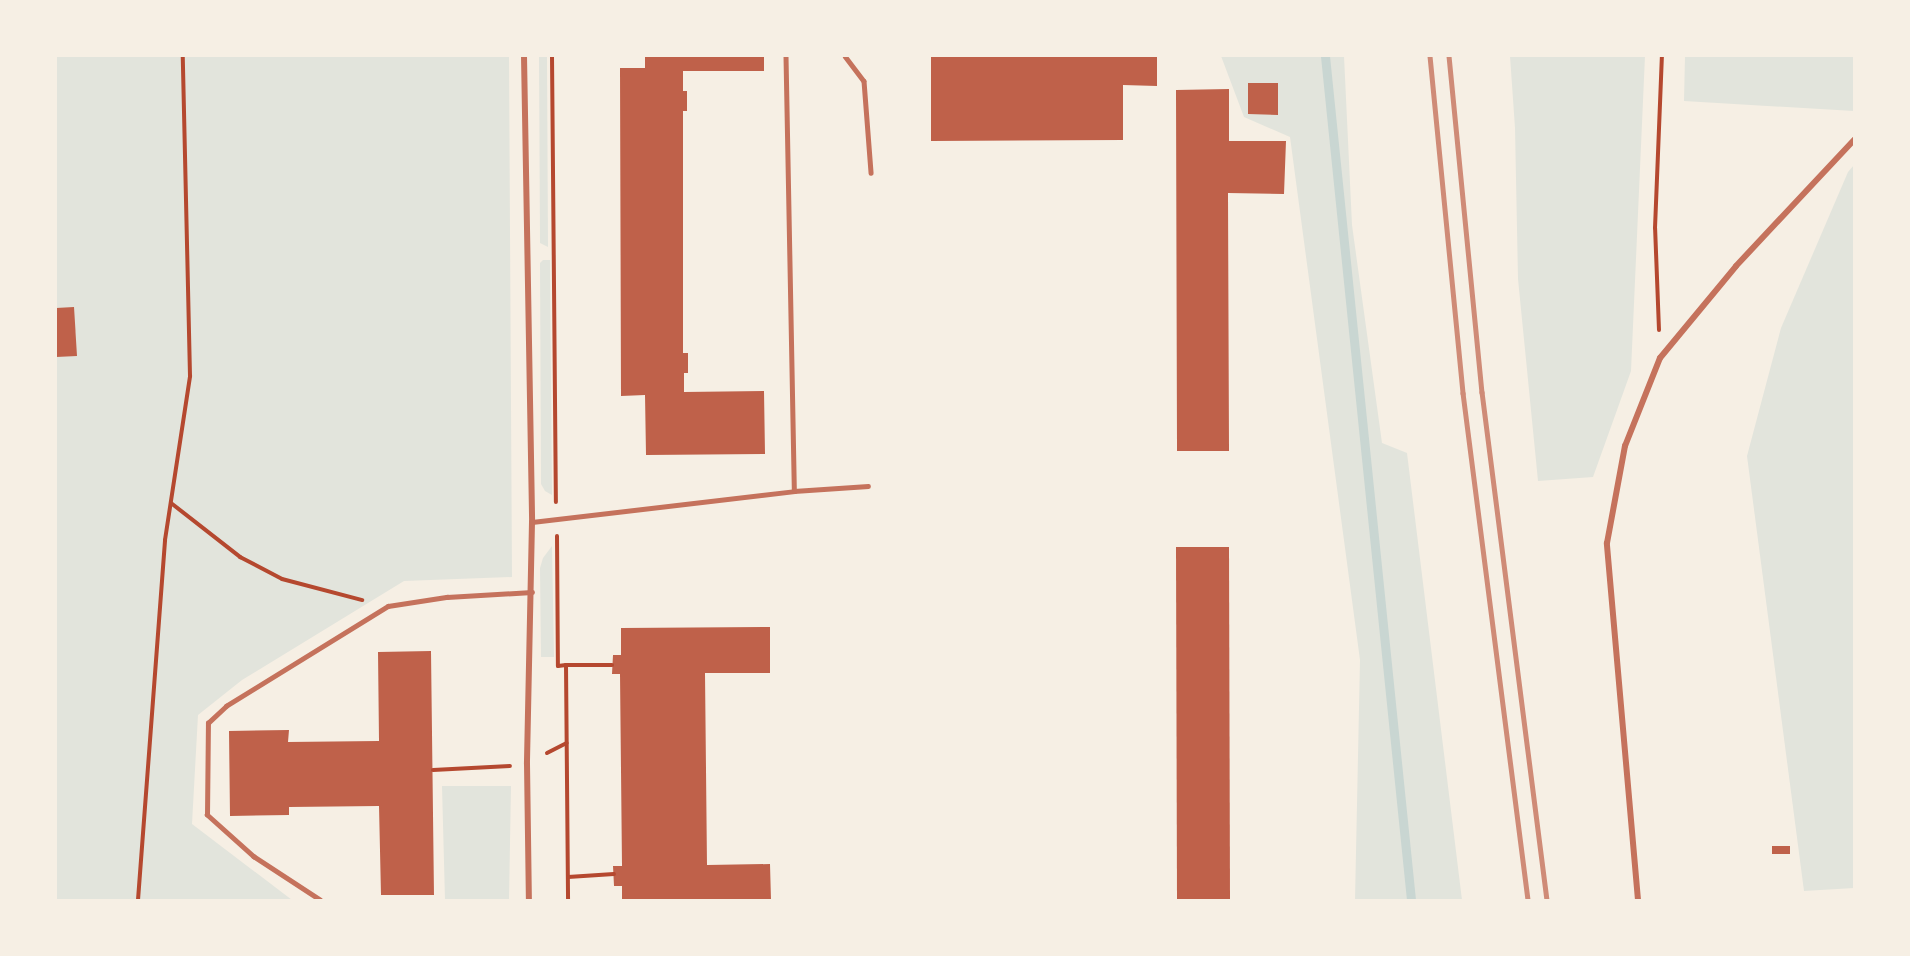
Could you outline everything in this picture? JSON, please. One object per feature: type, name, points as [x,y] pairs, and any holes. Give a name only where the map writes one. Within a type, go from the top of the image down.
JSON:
[{"type":"street","points":[[524,56],[532,522],[527,764],[529,900]]},
{"type":"street","points":[[1638,900],[1607,543],[1624,446],[1660,357],[1736,266],[1854,140]]},
{"type":"lane","points":[[786,56],[794,491]]},
{"type":"lane","points":[[845,56],[864,81],[871,173]]},
{"type":"lane","points":[[532,522],[794,491],[868,486]]},
{"type":"lane","points":[[320,900],[254,857],[207,815],[208,723],[226,706],[388,606],[447,597],[532,592]]},
{"type":"path","points":[[138,900],[150,711],[165,540],[190,376],[183,56]]},
{"type":"path","points":[[552,56],[558,666],[612,665]]},
{"type":"path","points":[[1660,357],[1655,228],[1662,56]]},
{"type":"path","points":[[171,502],[240,557],[282,579],[388,606]]},
{"type":"path","points":[[566,665],[568,900]]},
{"type":"path","points":[[433,770],[527,764],[567,743]]},
{"type":"path","points":[[568,877],[614,874]]},
{"type":"shaded area","points":[[56,56],[509,56],[512,577],[404,581],[242,680],[198,715],[192,824],[292,900],[56,900]]},
{"type":"shaded area","points":[[539,56],[547,56],[548,247],[540,243]]},
{"type":"shaded area","points":[[1221,56],[1344,56],[1352,225],[1382,443],[1407,453],[1462,900],[1355,900],[1360,660],[1290,137],[1244,117]]},
{"type":"shaded area","points":[[1510,56],[1645,56],[1631,371],[1593,477],[1538,481],[1518,279],[1515,128]]},
{"type":"shaded area","points":[[1685,56],[1854,56],[1854,111],[1684,101]]},
{"type":"shaded area","points":[[1854,165],[1854,888],[1804,891],[1747,456],[1781,328],[1848,172]]},
{"type":"shaded area","points":[[543,260],[550,260],[552,495],[545,491],[541,484],[540,263]]},
{"type":"shaded area","points":[[552,546],[554,657],[541,657],[540,568],[543,558]]},
{"type":"shaded area","points":[[442,786],[511,786],[509,900],[445,900]]},
{"type":"building","points":[[645,56],[764,56],[764,71],[683,71],[683,91],[687,91],[687,111],[683,111],[683,353],[688,353],[688,373],[684,373],[684,392],[764,391],[765,454],[646,455],[645,395],[621,396],[620,68],[645,68]]},
{"type":"building","points":[[931,56],[1157,56],[1157,86],[1123,85],[1123,140],[931,141]]},
{"type":"building","points":[[1248,83],[1278,83],[1278,115],[1248,114]]},
{"type":"building","points":[[1229,89],[1229,141],[1286,141],[1284,194],[1228,193],[1229,451],[1177,451],[1176,90]]},
{"type":"building","points":[[74,307],[77,356],[56,357],[56,308]]},
{"type":"building","points":[[1176,547],[1229,547],[1230,900],[1177,900]]},
{"type":"building","points":[[770,627],[770,673],[705,673],[707,865],[770,864],[771,900],[622,900],[622,886],[614,886],[613,866],[622,866],[620,674],[612,674],[613,655],[621,655],[621,628]]},
{"type":"building","points":[[431,651],[434,895],[381,895],[379,806],[289,807],[289,815],[230,816],[229,731],[289,730],[288,742],[379,741],[378,652]]},
{"type":"building","points":[[1772,846],[1790,846],[1790,854],[1772,854]]},
{"type":"waterway","points":[[1325,56],[1411,900]]},
{"type":"railway","points":[[1430,56],[1463,393],[1528,900]]},
{"type":"railway","points":[[1449,56],[1482,392],[1547,900]]}]
